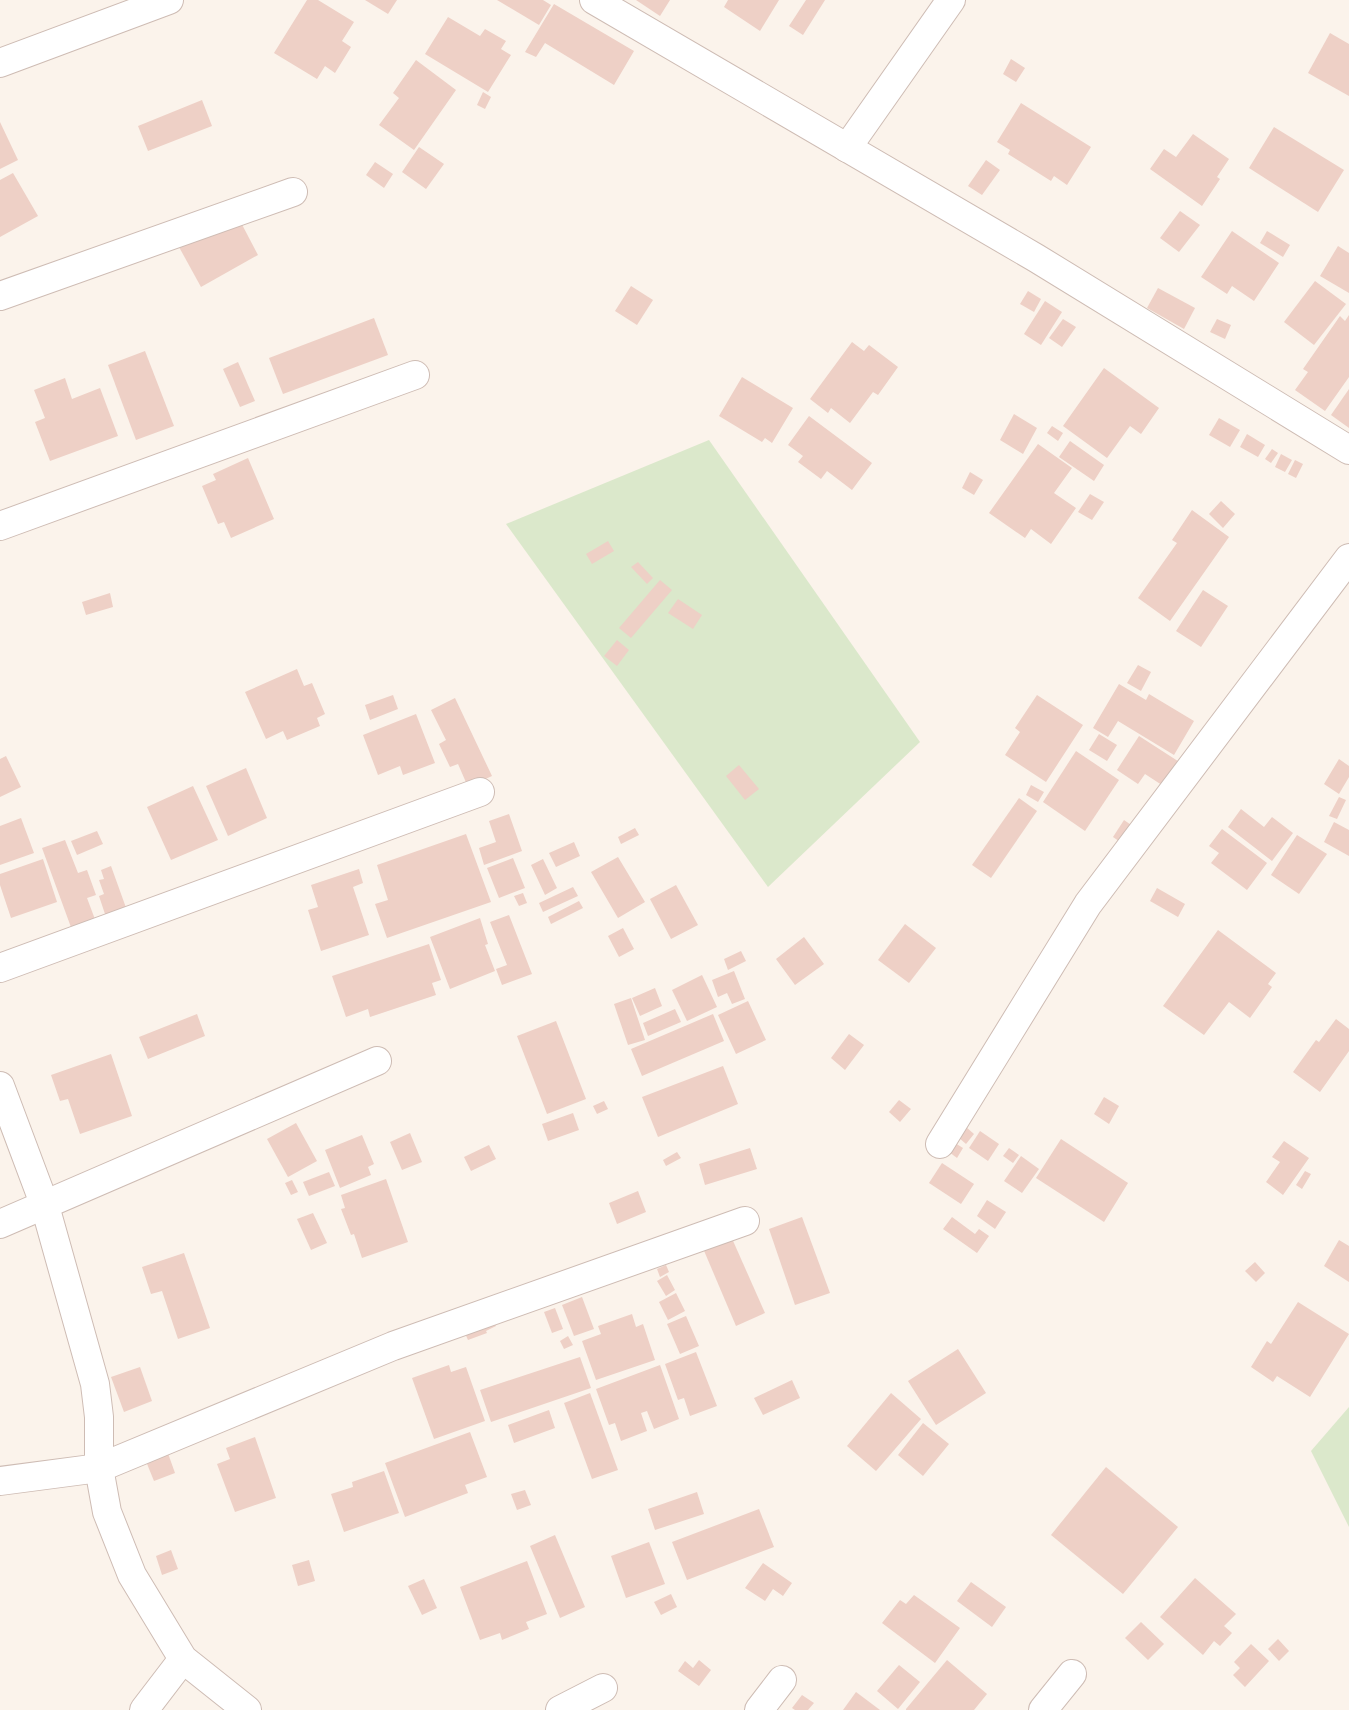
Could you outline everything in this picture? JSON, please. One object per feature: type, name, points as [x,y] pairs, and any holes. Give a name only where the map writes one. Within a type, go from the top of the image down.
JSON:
[{"type":"street","points":[[0,63],[169,0]]},
{"type":"street","points":[[594,0],[1036,258],[1349,450]]},
{"type":"street","points":[[847,148],[951,0]]},
{"type":"street","points":[[0,296],[293,192]]},
{"type":"street","points":[[0,526],[415,375]]},
{"type":"street","points":[[940,1144],[1088,904],[1349,558]]},
{"type":"street","points":[[0,968],[480,792]]},
{"type":"street","points":[[0,1224],[377,1061]]},
{"type":"street","points":[[0,1086],[45,1206],[95,1384],[99,1418],[99,1468],[107,1512],[132,1575],[183,1659],[247,1710]]},
{"type":"street","points":[[0,1481],[99,1468],[392,1346],[745,1221]]},
{"type":"street","points":[[144,1710],[183,1659]]},
{"type":"street","points":[[1043,1710],[1072,1674]]},
{"type":"street","points":[[759,1710],[782,1680]]},
{"type":"street","points":[[560,1710],[603,1688]]},
{"type":"green space","points":[[709,440],[920,742],[768,887],[506,524]]},
{"type":"green space","points":[[1349,1407],[1349,1527],[1311,1451]]},
{"type":"building","points":[[307,0],[318,0],[354,22],[342,41],[351,47],[335,73],[325,66],[317,79],[274,53]]},
{"type":"building","points":[[365,0],[397,0],[388,14]]},
{"type":"building","points":[[497,0],[543,0],[551,5],[539,25]]},
{"type":"building","points":[[636,0],[670,0],[660,16]]},
{"type":"building","points":[[728,0],[779,0],[760,31],[724,7]]},
{"type":"building","points":[[806,0],[825,0],[803,35],[789,26]]},
{"type":"building","points":[[554,4],[634,51],[614,85],[545,43],[536,57],[525,52]]},
{"type":"building","points":[[448,17],[480,36],[485,29],[506,41],[501,49],[511,55],[488,92],[425,54]]},
{"type":"building","points":[[1330,33],[1349,44],[1349,96],[1308,73]]},
{"type":"building","points":[[1011,59],[1025,68],[1016,82],[1003,74]]},
{"type":"building","points":[[416,60],[456,90],[414,150],[379,125],[399,98],[393,93]]},
{"type":"building","points":[[483,92],[491,97],[485,109],[477,105]]},
{"type":"building","points":[[202,100],[212,126],[148,151],[138,126]]},
{"type":"building","points":[[1021,103],[1091,147],[1067,185],[1054,176],[1051,181],[1008,154],[1010,150],[997,142]]},
{"type":"building","points":[[0,122],[18,160],[0,169]]},
{"type":"building","points":[[1274,127],[1344,170],[1318,212],[1249,168]]},
{"type":"building","points":[[1193,134],[1229,159],[1217,177],[1220,179],[1202,206],[1150,169],[1164,149],[1176,157]]},
{"type":"building","points":[[419,147],[444,164],[426,189],[402,172]]},
{"type":"building","points":[[986,160],[1000,170],[982,195],[968,186]]},
{"type":"building","points":[[375,162],[393,174],[384,188],[366,175]]},
{"type":"building","points":[[13,173],[38,216],[0,237],[0,180]]},
{"type":"building","points":[[1180,211],[1200,225],[1179,252],[1160,238]]},
{"type":"building","points":[[237,215],[258,255],[201,287],[179,247]]},
{"type":"building","points":[[1232,231],[1279,263],[1254,301],[1232,286],[1227,294],[1201,277]]},
{"type":"building","points":[[1267,231],[1290,245],[1283,257],[1260,243]]},
{"type":"building","points":[[1338,246],[1349,253],[1349,293],[1320,276]]},
{"type":"building","points":[[1315,281],[1346,304],[1314,345],[1284,322]]},
{"type":"building","points":[[631,286],[653,300],[637,325],[615,311]]},
{"type":"building","points":[[1158,288],[1195,308],[1184,329],[1147,308]]},
{"type":"building","points":[[1028,291],[1041,299],[1034,312],[1020,304]]},
{"type":"building","points":[[1045,301],[1062,312],[1041,345],[1024,334]]},
{"type":"building","points":[[1349,315],[1349,377],[1325,411],[1295,390],[1308,372],[1303,369],[1340,316],[1345,321]]},
{"type":"building","points":[[374,318],[388,355],[283,394],[269,358]]},
{"type":"building","points":[[1063,319],[1076,327],[1062,347],[1049,338]]},
{"type":"building","points":[[1217,319],[1231,325],[1225,339],[1210,332]]},
{"type":"building","points":[[852,342],[864,351],[869,345],[898,367],[878,395],[873,392],[850,423],[831,408],[828,413],[810,399]]},
{"type":"building","points":[[145,351],[174,426],[136,440],[108,365]]},
{"type":"building","points":[[238,362],[255,401],[240,407],[223,369]]},
{"type":"building","points":[[1104,368],[1159,408],[1141,434],[1130,426],[1107,458],[1063,426]]},
{"type":"building","points":[[742,377],[793,408],[772,443],[765,438],[762,442],[719,416]]},
{"type":"building","points":[[65,378],[72,399],[100,388],[118,436],[50,461],[35,422],[45,418],[34,390]]},
{"type":"building","points":[[1349,389],[1349,428],[1331,415]]},
{"type":"building","points":[[1014,414],[1037,428],[1023,454],[1000,440]]},
{"type":"building","points":[[809,416],[872,463],[852,490],[827,471],[821,479],[798,462],[803,456],[788,445]]},
{"type":"building","points":[[1219,418],[1240,430],[1230,447],[1209,435]]},
{"type":"building","points":[[1052,426],[1063,433],[1058,441],[1047,433]]},
{"type":"building","points":[[1247,434],[1265,445],[1258,457],[1240,447]]},
{"type":"building","points":[[1070,441],[1104,465],[1094,481],[1059,457]]},
{"type":"building","points":[[1038,444],[1072,468],[1054,493],[1076,508],[1051,544],[1031,529],[1025,538],[989,513]]},
{"type":"building","points":[[1272,449],[1278,453],[1271,463],[1265,459]]},
{"type":"building","points":[[1281,454],[1292,460],[1285,472],[1275,467]]},
{"type":"building","points":[[248,458],[274,519],[231,538],[224,522],[218,524],[202,486],[216,480],[213,474]]},
{"type":"building","points":[[1295,460],[1303,464],[1296,478],[1288,474]]},
{"type":"building","points":[[970,472],[983,480],[974,495],[962,488]]},
{"type":"building","points":[[1090,494],[1104,502],[1092,520],[1078,512]]},
{"type":"building","points":[[1221,501],[1235,514],[1223,528],[1209,514]]},
{"type":"building","points":[[1192,510],[1229,537],[1170,621],[1138,598],[1177,543],[1172,540]]},
{"type":"building","points":[[608,541],[614,551],[592,564],[586,554]]},
{"type":"building","points":[[638,562],[653,578],[647,584],[631,567]]},
{"type":"building","points":[[660,580],[672,590],[631,638],[619,628]]},
{"type":"building","points":[[1203,590],[1228,606],[1201,647],[1176,631]]},
{"type":"building","points":[[110,593],[113,607],[86,615],[82,602]]},
{"type":"building","points":[[678,599],[702,615],[693,629],[668,613]]},
{"type":"building","points":[[617,640],[629,650],[617,666],[604,656]]},
{"type":"building","points":[[1138,665],[1151,672],[1141,691],[1127,683]]},
{"type":"building","points":[[297,669],[304,686],[312,683],[325,714],[317,718],[320,726],[287,740],[283,731],[266,739],[245,692]]},
{"type":"building","points":[[1119,684],[1146,700],[1149,694],[1194,721],[1174,755],[1118,721],[1108,737],[1093,728]]},
{"type":"building","points":[[393,695],[398,709],[370,720],[365,705]]},
{"type":"building","points":[[1037,695],[1083,725],[1046,782],[1005,755],[1020,732],[1015,728]]},
{"type":"building","points":[[455,698],[492,776],[468,787],[458,764],[450,767],[439,744],[446,740],[431,710]]},
{"type":"building","points":[[416,714],[435,763],[403,775],[400,766],[378,775],[363,735]]},
{"type":"building","points":[[1099,734],[1117,745],[1107,761],[1089,750]]},
{"type":"building","points":[[1139,736],[1184,765],[1168,789],[1145,774],[1138,784],[1117,770]]},
{"type":"building","points":[[1076,751],[1119,780],[1085,831],[1043,802]]},
{"type":"building","points":[[6,756],[21,787],[0,797],[0,759]]},
{"type":"building","points":[[1339,759],[1349,766],[1349,777],[1339,794],[1324,784]]},
{"type":"building","points":[[739,765],[759,789],[745,800],[726,776]]},
{"type":"building","points":[[246,768],[267,818],[228,836],[206,786]]},
{"type":"building","points":[[1031,785],[1044,792],[1038,802],[1026,795]]},
{"type":"building","points":[[193,786],[218,840],[171,860],[147,807]]},
{"type":"building","points":[[1339,797],[1346,800],[1337,819],[1329,816]]},
{"type":"building","points":[[1019,798],[1037,811],[991,878],[972,865]]},
{"type":"building","points":[[1241,809],[1264,827],[1272,817],[1293,833],[1272,861],[1228,827]]},
{"type":"building","points":[[509,814],[522,851],[484,865],[479,848],[496,842],[489,821]]},
{"type":"building","points":[[21,818],[34,853],[0,865],[0,826]]},
{"type":"building","points":[[1124,820],[1134,827],[1123,844],[1113,837]]},
{"type":"building","points":[[1334,822],[1349,830],[1349,856],[1324,842]]},
{"type":"building","points":[[635,828],[639,835],[621,844],[618,837]]},
{"type":"building","points":[[1222,829],[1267,863],[1247,890],[1211,863],[1219,853],[1209,846]]},
{"type":"building","points":[[97,831],[103,844],[77,855],[71,841]]},
{"type":"building","points":[[466,834],[491,902],[387,938],[375,904],[388,900],[377,865]]},
{"type":"building","points":[[1297,835],[1327,854],[1299,894],[1271,875]]},
{"type":"building","points":[[65,840],[78,873],[87,870],[96,895],[87,898],[96,922],[72,930],[42,848]]},
{"type":"building","points":[[574,842],[580,856],[556,867],[549,853]]},
{"type":"building","points":[[618,857],[645,902],[618,918],[591,872]]},
{"type":"building","points":[[513,858],[525,888],[499,898],[487,868]]},
{"type":"building","points":[[43,859],[57,902],[11,918],[0,885],[0,874]]},
{"type":"building","points":[[543,859],[557,888],[545,895],[531,865]]},
{"type":"building","points":[[111,866],[129,916],[108,923],[99,896],[104,894],[99,880],[104,879],[101,870]]},
{"type":"building","points":[[359,869],[363,883],[353,887],[369,935],[321,951],[308,910],[318,907],[311,885]]},
{"type":"building","points":[[676,885],[698,925],[671,939],[650,899]]},
{"type":"building","points":[[573,887],[578,896],[543,912],[539,903]]},
{"type":"building","points":[[1157,888],[1185,904],[1178,917],[1150,901]]},
{"type":"building","points":[[523,893],[527,903],[519,906],[514,896]]},
{"type":"building","points":[[579,901],[583,908],[551,924],[548,917]]},
{"type":"building","points":[[509,915],[532,974],[502,985],[496,969],[507,965],[490,922]]},
{"type":"building","points":[[480,918],[488,944],[485,945],[495,971],[450,989],[430,937]]},
{"type":"building","points":[[905,924],[936,948],[909,983],[878,960]]},
{"type":"building","points":[[623,928],[634,949],[619,957],[608,936]]},
{"type":"building","points":[[1218,930],[1276,973],[1268,984],[1272,987],[1250,1018],[1229,1002],[1204,1035],[1163,1006]]},
{"type":"building","points":[[804,937],[824,964],[795,985],[776,959]]},
{"type":"building","points":[[429,944],[441,980],[432,983],[436,995],[370,1017],[368,1009],[346,1017],[332,976]]},
{"type":"building","points":[[741,951],[746,961],[728,970],[724,959]]},
{"type":"building","points":[[734,971],[745,999],[732,1004],[727,993],[718,997],[712,980]]},
{"type":"building","points":[[702,975],[717,1007],[687,1021],[672,990]]},
{"type":"building","points":[[655,988],[662,1006],[640,1016],[632,998]]},
{"type":"building","points":[[631,998],[645,1040],[628,1045],[614,1004]]},
{"type":"building","points":[[748,1001],[766,1040],[736,1054],[718,1015]]},
{"type":"building","points":[[675,1009],[681,1022],[648,1036],[643,1023]]},
{"type":"building","points":[[197,1014],[205,1036],[148,1059],[139,1037]]},
{"type":"building","points":[[713,1014],[724,1041],[642,1076],[631,1049]]},
{"type":"building","points":[[1336,1019],[1349,1029],[1349,1051],[1320,1092],[1293,1072],[1316,1040],[1319,1042]]},
{"type":"building","points":[[556,1021],[586,1099],[547,1114],[517,1036]]},
{"type":"building","points":[[849,1034],[864,1045],[845,1070],[831,1058]]},
{"type":"building","points":[[111,1054],[132,1116],[80,1134],[68,1099],[60,1101],[51,1075]]},
{"type":"building","points":[[723,1066],[738,1104],[658,1137],[642,1097]]},
{"type":"building","points":[[1104,1097],[1119,1106],[1109,1124],[1094,1114]]},
{"type":"building","points":[[899,1100],[911,1109],[900,1122],[889,1112]]},
{"type":"building","points":[[604,1101],[608,1109],[597,1114],[593,1106]]},
{"type":"building","points":[[573,1113],[579,1130],[548,1141],[542,1124]]},
{"type":"building","points":[[296,1123],[317,1161],[288,1177],[267,1139]]},
{"type":"building","points":[[966,1127],[974,1134],[966,1144],[958,1137]]},
{"type":"building","points":[[980,1131],[999,1144],[988,1161],[969,1148]]},
{"type":"building","points":[[410,1133],[422,1162],[402,1170],[390,1142]]},
{"type":"building","points":[[362,1135],[374,1164],[368,1167],[371,1175],[340,1188],[325,1150]]},
{"type":"building","points":[[1061,1139],[1128,1183],[1104,1222],[1036,1178]]},
{"type":"building","points":[[1284,1141],[1309,1158],[1283,1195],[1266,1182],[1280,1162],[1272,1157]]},
{"type":"building","points":[[955,1143],[963,1148],[957,1158],[949,1152]]},
{"type":"building","points":[[489,1145],[496,1159],[471,1171],[464,1157]]},
{"type":"building","points":[[750,1148],[757,1169],[705,1185],[699,1164]]},
{"type":"building","points":[[1009,1148],[1019,1155],[1013,1163],[1003,1156]]},
{"type":"building","points":[[677,1152],[681,1158],[666,1166],[663,1160]]},
{"type":"building","points":[[1021,1156],[1039,1169],[1022,1193],[1004,1181]]},
{"type":"building","points":[[942,1163],[974,1184],[961,1204],[929,1183]]},
{"type":"building","points":[[1305,1171],[1311,1174],[1302,1189],[1296,1185]]},
{"type":"building","points":[[329,1172],[335,1186],[309,1196],[303,1182]]},
{"type":"building","points":[[386,1179],[408,1242],[362,1258],[354,1234],[351,1235],[341,1209],[345,1208],[341,1195]]},
{"type":"building","points":[[292,1180],[298,1192],[291,1195],[285,1183]]},
{"type":"building","points":[[638,1191],[646,1212],[617,1224],[609,1203]]},
{"type":"building","points":[[987,1200],[1006,1212],[995,1229],[977,1216]]},
{"type":"building","points":[[313,1213],[327,1243],[311,1250],[297,1219]]},
{"type":"building","points":[[802,1217],[830,1293],[795,1305],[769,1229]]},
{"type":"building","points":[[952,1217],[975,1234],[979,1229],[989,1236],[977,1253],[943,1229]]},
{"type":"building","points":[[730,1234],[765,1313],[736,1326],[702,1246]]},
{"type":"building","points":[[1339,1240],[1349,1246],[1349,1282],[1324,1266]]},
{"type":"building","points":[[184,1253],[210,1328],[178,1339],[162,1291],[151,1294],[142,1267]]},
{"type":"building","points":[[1255,1262],[1265,1273],[1256,1282],[1245,1271]]},
{"type":"building","points":[[666,1265],[669,1272],[660,1277],[657,1269]]},
{"type":"building","points":[[667,1275],[675,1290],[666,1296],[657,1281]]},
{"type":"building","points":[[676,1293],[685,1311],[668,1320],[659,1302]]},
{"type":"building","points":[[582,1297],[594,1329],[574,1336],[562,1305]]},
{"type":"building","points":[[1298,1302],[1349,1334],[1310,1397],[1277,1376],[1273,1382],[1251,1367],[1267,1341],[1271,1344]]},
{"type":"building","points":[[555,1308],[563,1329],[552,1333],[544,1312]]},
{"type":"building","points":[[632,1314],[636,1327],[643,1324],[655,1360],[596,1380],[582,1341],[601,1334],[598,1326]]},
{"type":"building","points":[[686,1316],[699,1346],[680,1354],[667,1324]]},
{"type":"building","points":[[492,1318],[496,1326],[486,1331],[487,1333],[468,1340],[463,1329]]},
{"type":"building","points":[[568,1336],[573,1345],[564,1349],[560,1341]]},
{"type":"building","points":[[958,1349],[986,1393],[936,1425],[908,1381]]},
{"type":"building","points":[[696,1352],[717,1406],[690,1416],[684,1398],[678,1400],[665,1364]]},
{"type":"building","points":[[580,1357],[591,1388],[491,1422],[480,1390]]},
{"type":"building","points":[[449,1365],[451,1372],[466,1367],[485,1421],[434,1439],[412,1378]]},
{"type":"building","points":[[660,1365],[679,1419],[654,1429],[647,1411],[641,1413],[647,1431],[621,1441],[615,1423],[609,1425],[596,1389]]},
{"type":"building","points":[[140,1367],[152,1401],[124,1412],[111,1377]]},
{"type":"building","points":[[792,1380],[800,1398],[763,1415],[754,1398]]},
{"type":"building","points":[[590,1393],[618,1470],[592,1479],[564,1403]]},
{"type":"building","points":[[891,1393],[921,1419],[876,1471],[847,1446]]},
{"type":"building","points":[[549,1410],[555,1428],[514,1443],[508,1425]]},
{"type":"building","points":[[923,1423],[949,1444],[923,1476],[898,1455]]},
{"type":"building","points":[[470,1432],[487,1477],[465,1485],[468,1493],[405,1517],[385,1463]]},
{"type":"building","points":[[255,1437],[276,1498],[235,1512],[217,1464],[230,1459],[226,1448]]},
{"type":"building","points":[[165,1445],[175,1473],[154,1481],[143,1454]]},
{"type":"building","points":[[1106,1467],[1178,1527],[1123,1594],[1051,1535]]},
{"type":"building","points":[[384,1471],[399,1513],[344,1532],[331,1494],[353,1487],[352,1482]]},
{"type":"building","points":[[525,1490],[531,1505],[517,1510],[511,1494]]},
{"type":"building","points":[[697,1492],[704,1514],[655,1530],[648,1509]]},
{"type":"building","points":[[759,1509],[774,1547],[687,1580],[672,1542]]},
{"type":"building","points":[[555,1535],[585,1607],[560,1618],[530,1546]]},
{"type":"building","points":[[649,1542],[665,1584],[626,1598],[611,1556]]},
{"type":"building","points":[[171,1550],[178,1569],[162,1575],[156,1556]]},
{"type":"building","points":[[309,1560],[315,1581],[298,1586],[292,1565]]},
{"type":"building","points":[[527,1561],[547,1614],[526,1622],[529,1629],[502,1640],[500,1633],[480,1640],[460,1587]]},
{"type":"building","points":[[763,1563],[792,1583],[783,1596],[773,1589],[765,1601],[745,1588]]},
{"type":"building","points":[[1195,1578],[1236,1614],[1224,1626],[1232,1633],[1220,1646],[1214,1641],[1203,1655],[1160,1617]]},
{"type":"building","points":[[424,1579],[437,1608],[422,1615],[408,1586]]},
{"type":"building","points":[[971,1582],[1006,1607],[992,1627],[957,1601]]},
{"type":"building","points":[[671,1594],[677,1607],[661,1615],[654,1602]]},
{"type":"building","points":[[914,1595],[960,1628],[935,1663],[882,1623],[900,1600],[906,1604]]},
{"type":"building","points":[[1141,1622],[1164,1644],[1148,1660],[1125,1638]]},
{"type":"building","points":[[1278,1639],[1289,1651],[1279,1661],[1268,1649]]},
{"type":"building","points":[[1251,1644],[1269,1661],[1245,1687],[1233,1675],[1240,1668],[1234,1662]]},
{"type":"building","points":[[699,1660],[711,1670],[699,1686],[678,1671],[685,1661],[693,1668]]},
{"type":"building","points":[[947,1660],[987,1694],[974,1710],[906,1710],[906,1709]]},
{"type":"building","points":[[899,1665],[920,1682],[898,1709],[877,1691]]},
{"type":"building","points":[[856,1692],[880,1710],[843,1710]]},
{"type":"building","points":[[802,1695],[814,1703],[808,1710],[795,1710],[792,1708]]}]
